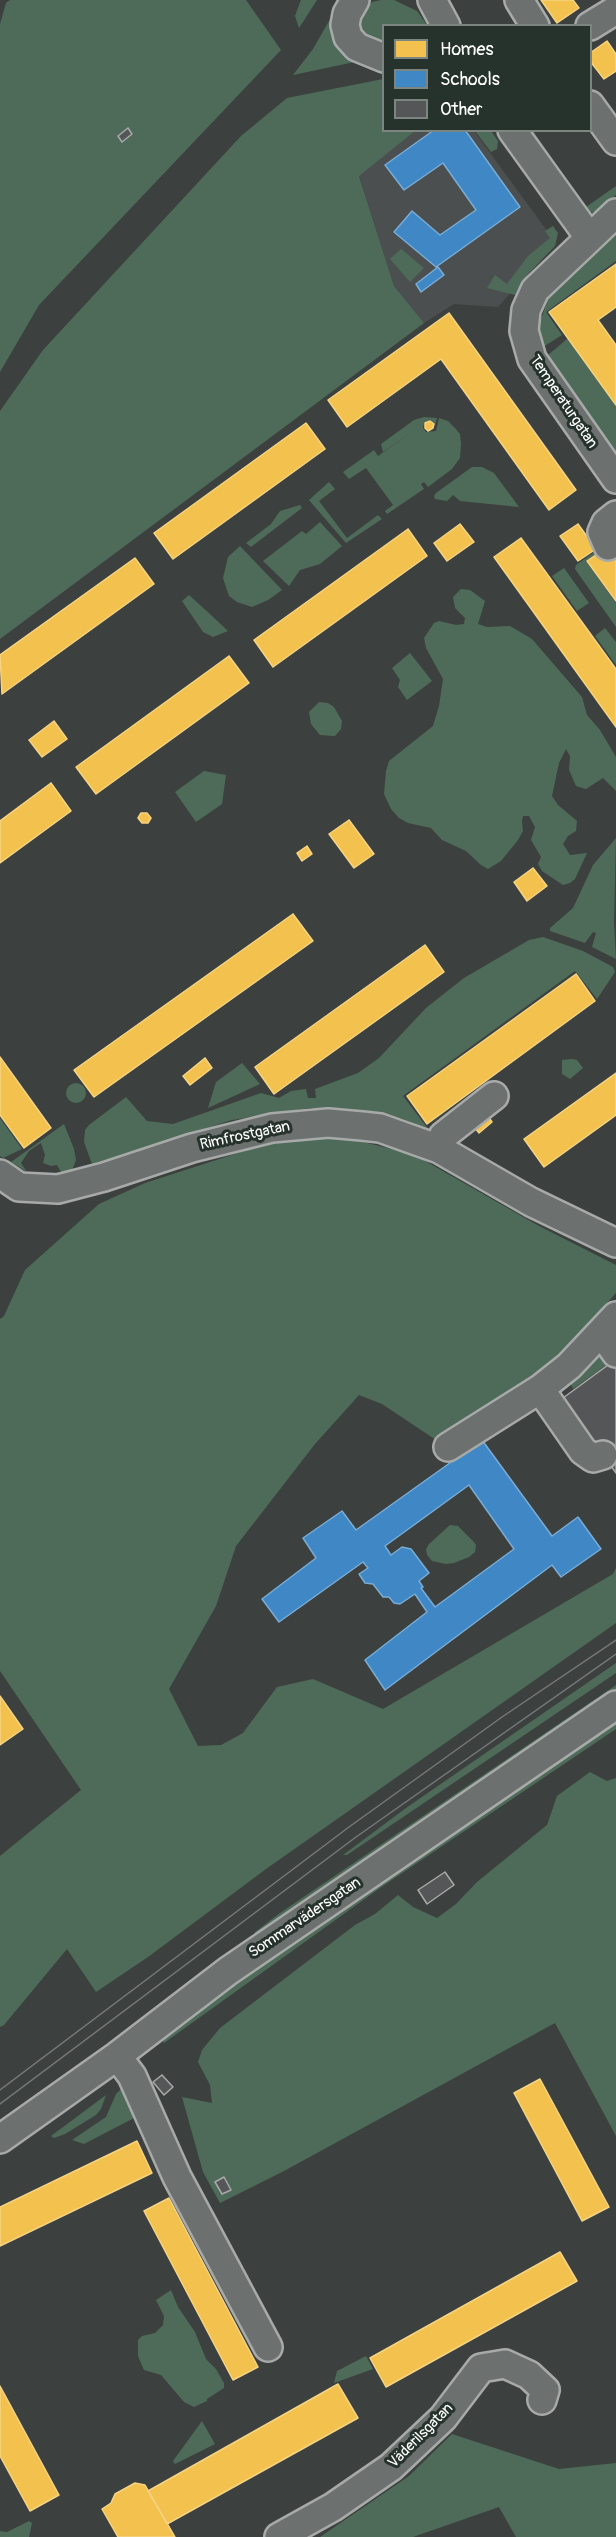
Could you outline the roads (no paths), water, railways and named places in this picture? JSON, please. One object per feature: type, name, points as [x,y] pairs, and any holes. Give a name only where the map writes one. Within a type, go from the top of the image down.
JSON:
[{"type":"street","points":[[355,0],[347,15],[345,25],[348,37],[357,47],[382,57]]},
{"type":"street","points":[[519,0],[535,24]]},
{"type":"street","points":[[592,25],[616,10]]},
{"type":"street","points":[[592,106],[616,141]]},
{"type":"street","points":[[513,132],[589,237]]},
{"type":"street","name":"Temperaturgatan","points":[[616,213],[535,290],[526,310],[524,331],[532,359],[616,479]]},
{"type":"street","points":[[608,546],[602,532],[606,523],[616,515]]},
{"type":"street","points":[[439,1149],[442,1136],[494,1096]]},
{"type":"street","name":"Rimfrostgatan","points":[[0,1174],[19,1187],[58,1189],[104,1177],[192,1148],[272,1128],[328,1123],[380,1128],[439,1149],[531,1202],[616,1243]]},
{"type":"street","points":[[448,1447],[540,1389],[611,1334]]},
{"type":"street","points":[[540,1389],[574,1426],[589,1457],[597,1458],[603,1455]]},
{"type":"street","name":"Sommarvädersgatan","points":[[0,2139],[117,2056],[228,1971],[616,1705]]},
{"type":"street","points":[[117,2056],[132,2076],[177,2177],[268,2347]]},
{"type":"street","name":"Väderilsgatan","points":[[279,2537],[333,2507],[391,2467],[443,2418],[481,2368],[505,2364],[529,2375],[546,2390],[542,2400]]},
{"type":"tram line","points":[[0,2090],[349,1827],[502,1717],[616,1640]]},
{"type":"tram line","points":[[0,2104],[356,1837],[616,1654]]}]
